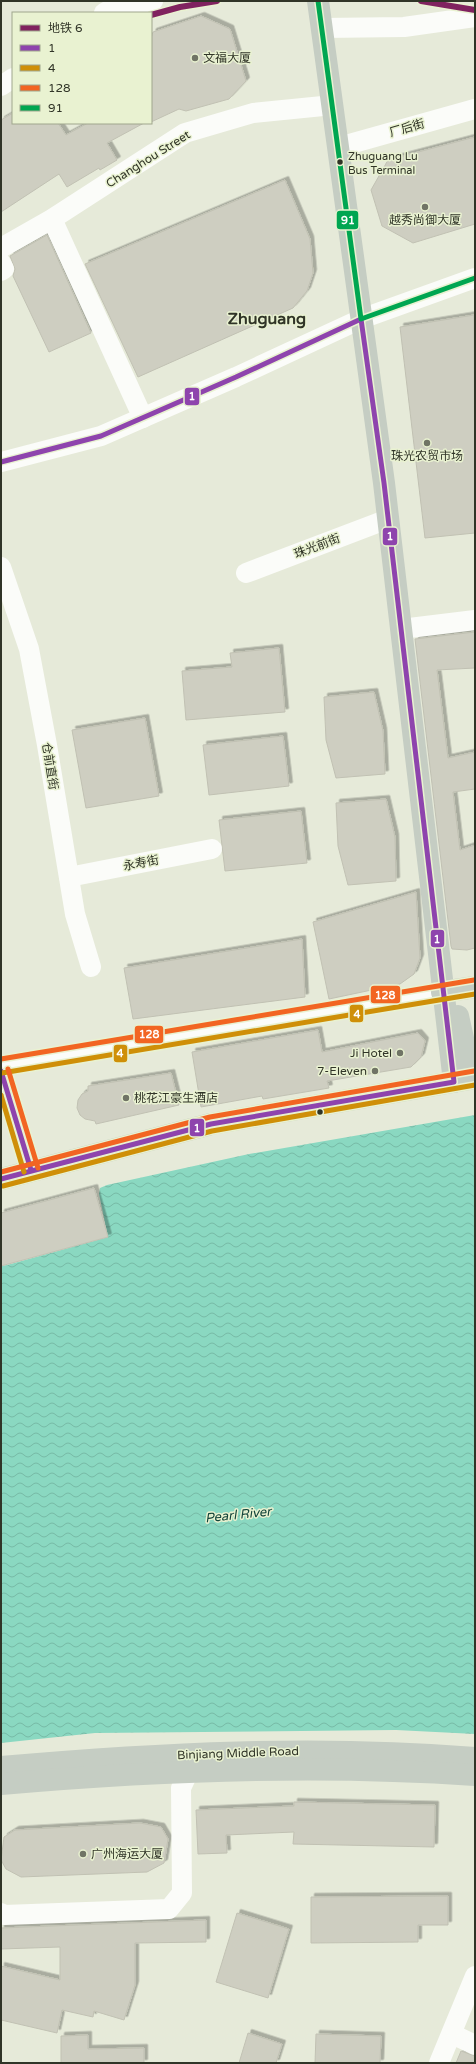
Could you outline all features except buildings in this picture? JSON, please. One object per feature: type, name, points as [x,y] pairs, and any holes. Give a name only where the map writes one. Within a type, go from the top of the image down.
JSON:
[{"type":"main road","points":[[318,1],[323,28],[388,519],[442,992],[454,1082]]},
{"type":"main road","points":[[442,992],[475,987]]},
{"type":"main road","points":[[1,1179],[211,1124],[454,1082],[475,1077],[466,1052],[457,1015],[442,992]]},
{"type":"main road","points":[[1,1188],[31,1170]]},
{"type":"main road","name":"Binjiang Middle Road","points":[[1,1767],[128,1757],[275,1751],[334,1751],[475,1758]]},
{"type":"main road","name":"Binjiang Middle Road","points":[[1,1784],[189,1771],[253,1769],[349,1769],[475,1775]]},
{"type":"street","points":[[106,12],[125,1]]},
{"type":"street","points":[[132,12],[153,1]]},
{"type":"street","points":[[323,28],[404,27],[475,17]]},
{"type":"street","name":"Changhou Street","points":[[1,248],[52,219],[185,133],[253,114],[333,105]]},
{"type":"street","name":"厂后街","points":[[339,147],[475,109]]},
{"type":"street","points":[[52,219],[142,418]]},
{"type":"street","points":[[1,263],[4,269],[1,271]]},
{"type":"street","points":[[1,462],[79,443],[101,436],[236,377],[361,319],[475,278]]},
{"type":"street","name":"珠光前街","points":[[246,573],[388,519]]},
{"type":"street","name":"仓前直街","points":[[1,567],[29,650],[47,745],[75,914],[91,967]]},
{"type":"street","points":[[401,629],[475,620]]},
{"type":"street","name":"永寿街","points":[[69,877],[212,849]]},
{"type":"street","points":[[1,1066],[442,992]]},
{"type":"street","points":[[1,1071],[31,1170]]},
{"type":"street","points":[[1,1913],[4,1915],[169,1909],[182,1893],[181,1788],[189,1771]]},
{"type":"street","points":[[439,2063],[475,1976]]},
{"type":"street","points":[[452,2034],[475,2045]]},
{"type":"water","name":"Pearl River","points":[[475,1115],[475,1734],[396,1730],[95,1733],[1,1743],[1,1264],[2,1266],[7,1265],[108,1237],[99,1194],[100,1188],[107,1185],[249,1154]]},
{"type":"metro line","name":"6","points":[[152,15],[180,7],[217,1]]},
{"type":"metro line","name":"6","points":[[421,1],[475,10]]},
{"type":"transit line","name":"91","points":[[318,1],[361,319],[475,278]]},
{"type":"transit line","name":"1","points":[[1,462],[101,436],[236,377],[361,319],[384,483],[454,1082],[211,1124],[1,1179]]},
{"type":"transit line","name":"128","points":[[1,1059],[474,980]]},
{"type":"transit line","name":"4","points":[[2,1073],[475,994]]},
{"type":"transit line","name":"128","points":[[8,1069],[38,1168]]},
{"type":"transit line","name":"1","points":[[1,1071],[31,1170]]},
{"type":"transit line","name":"128","points":[[1,1172],[210,1117],[474,1071]]},
{"type":"transit line","name":"4","points":[[3,1186],[212,1131],[475,1085]]},
{"type":"transit line","name":"4","points":[[1,1095],[24,1172]]},
{"type":"place","name":"文福大厦","points":[[195,58]]},
{"type":"place","name":"Zhuguang Lu Bus Terminal","points":[[340,162]]},
{"type":"place","name":"越秀尚御大厦","points":[[425,207]]},
{"type":"place","name":"珠光农贸市场","points":[[427,443]]},
{"type":"place","name":"Ji Hotel","points":[[400,1053]]},
{"type":"place","name":"7-Eleven","points":[[375,1071]]},
{"type":"place","name":"桃花江豪生酒店","points":[[126,1098]]},
{"type":"place","name":"广州海运大厦","points":[[83,1854]]},
{"type":"district","name":"Zhuguang","points":[[267,318]]}]
